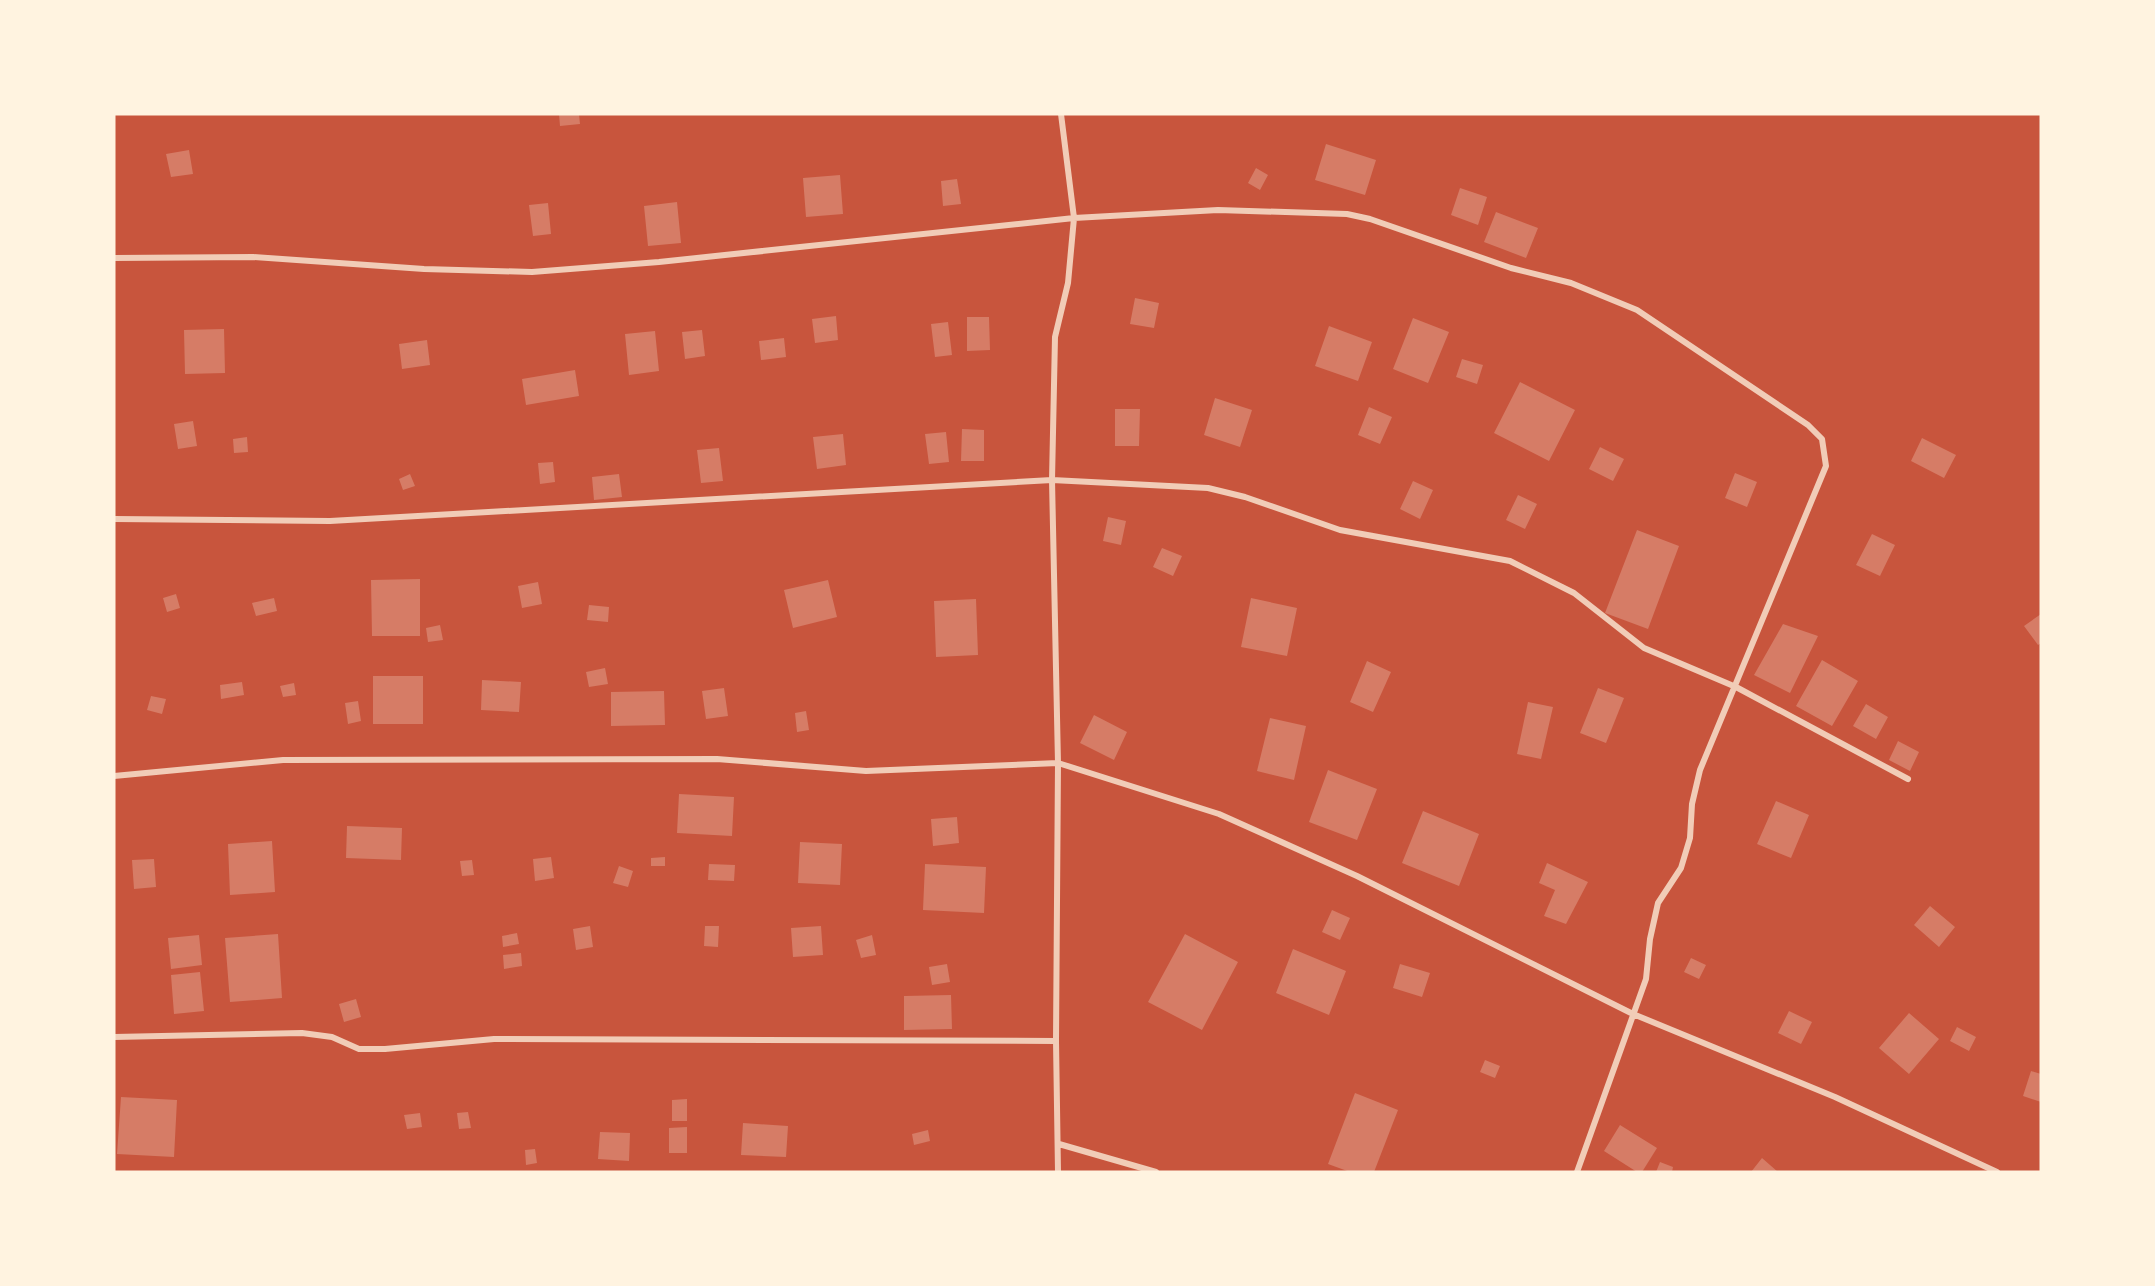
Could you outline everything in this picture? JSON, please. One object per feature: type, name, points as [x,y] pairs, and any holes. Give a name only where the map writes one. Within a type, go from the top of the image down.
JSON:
[{"type":"street","points":[[1058,1172],[1056,1041],[1058,763],[1052,480],[1055,338],[1068,284],[1074,218],[1061,114]]},
{"type":"street","points":[[114,258],[252,257],[424,269],[532,272],[659,262],[1074,218],[1218,210],[1347,214],[1370,219],[1511,268],[1570,283],[1637,310],[1808,425],[1822,439],[1826,466],[1700,770],[1692,804],[1690,838],[1681,868],[1658,903],[1650,939],[1646,979],[1577,1172]]},
{"type":"street","points":[[114,519],[330,521],[1052,480],[1208,488],[1245,497],[1340,530],[1510,561],[1574,593],[1644,648],[1736,687],[1908,778]]},
{"type":"street","points":[[114,776],[283,760],[717,759],[866,771],[1058,763],[1220,814],[1357,876],[1633,1014],[1835,1097],[1997,1172]]},
{"type":"street","points":[[114,1037],[302,1033],[332,1037],[360,1049],[385,1049],[495,1039],[1056,1041]]},
{"type":"street","points":[[1059,1144],[1155,1172]]},
{"type":"building","points":[[559,114],[579,114],[580,124],[560,126]]},
{"type":"building","points":[[1326,144],[1376,160],[1365,195],[1315,180]]},
{"type":"building","points":[[189,150],[193,174],[171,177],[166,154]]},
{"type":"building","points":[[1256,168],[1268,175],[1260,190],[1248,183]]},
{"type":"building","points":[[840,175],[843,214],[806,217],[803,178]]},
{"type":"building","points":[[957,179],[961,204],[943,206],[941,181]]},
{"type":"building","points":[[1460,188],[1487,197],[1478,225],[1451,215]]},
{"type":"building","points":[[677,202],[681,243],[648,246],[644,206]]},
{"type":"building","points":[[548,203],[551,234],[533,236],[529,205]]},
{"type":"building","points":[[1496,212],[1538,228],[1526,258],[1484,242]]},
{"type":"building","points":[[1135,298],[1159,303],[1154,328],[1130,324]]},
{"type":"building","points":[[836,316],[838,340],[815,343],[812,319]]},
{"type":"building","points":[[967,317],[989,317],[990,350],[967,351]]},
{"type":"building","points":[[1413,318],[1449,332],[1428,383],[1393,369]]},
{"type":"building","points":[[948,322],[952,355],[935,357],[931,324]]},
{"type":"building","points":[[1329,326],[1372,342],[1358,381],[1315,366]]},
{"type":"building","points":[[224,329],[225,373],[185,374],[184,330]]},
{"type":"building","points":[[702,330],[705,356],[685,359],[682,332]]},
{"type":"building","points":[[655,331],[659,371],[629,375],[625,334]]},
{"type":"building","points":[[784,338],[786,357],[761,360],[759,341]]},
{"type":"building","points":[[427,340],[430,365],[402,369],[399,344]]},
{"type":"building","points":[[1462,359],[1483,365],[1477,384],[1456,377]]},
{"type":"building","points":[[575,370],[579,396],[526,405],[522,379]]},
{"type":"building","points":[[1520,382],[1575,410],[1549,461],[1494,433]]},
{"type":"building","points":[[1215,398],[1252,410],[1240,447],[1204,435]]},
{"type":"building","points":[[1369,407],[1392,417],[1380,444],[1358,435]]},
{"type":"building","points":[[1115,409],[1140,409],[1139,446],[1115,446]]},
{"type":"building","points":[[193,421],[197,446],[178,449],[174,424]]},
{"type":"building","points":[[962,429],[984,430],[984,461],[961,461]]},
{"type":"building","points":[[946,432],[949,462],[929,464],[925,434]]},
{"type":"building","points":[[843,434],[846,465],[817,469],[813,437]]},
{"type":"building","points":[[247,437],[248,452],[234,453],[233,439]]},
{"type":"building","points":[[1922,438],[1956,455],[1944,478],[1911,461]]},
{"type":"building","points":[[1600,447],[1624,459],[1613,481],[1589,469]]},
{"type":"building","points":[[719,448],[723,481],[701,483],[697,450]]},
{"type":"building","points":[[553,462],[555,482],[540,484],[538,463]]},
{"type":"building","points":[[1735,473],[1757,482],[1747,507],[1725,498]]},
{"type":"building","points":[[410,474],[415,486],[403,490],[399,479]]},
{"type":"building","points":[[619,474],[622,497],[594,500],[592,477]]},
{"type":"building","points":[[1413,481],[1433,490],[1420,519],[1400,509]]},
{"type":"building","points":[[1518,495],[1537,504],[1525,529],[1506,520]]},
{"type":"building","points":[[1108,517],[1126,521],[1121,545],[1103,541]]},
{"type":"building","points":[[1637,530],[1679,546],[1648,629],[1605,613]]},
{"type":"building","points":[[1872,534],[1895,545],[1880,576],[1856,565]]},
{"type":"building","points":[[1162,548],[1182,556],[1173,576],[1153,567]]},
{"type":"building","points":[[420,579],[420,636],[372,636],[371,580]]},
{"type":"building","points":[[828,580],[837,617],[793,628],[784,590]]},
{"type":"building","points":[[538,582],[542,604],[522,608],[518,586]]},
{"type":"building","points":[[176,594],[180,608],[167,612],[163,598]]},
{"type":"building","points":[[274,598],[277,611],[256,616],[252,603]]},
{"type":"building","points":[[1251,598],[1297,608],[1287,656],[1241,647]]},
{"type":"building","points":[[976,599],[978,655],[936,657],[934,601]]},
{"type":"building","points":[[589,605],[609,607],[608,622],[587,620]]},
{"type":"building","points":[[2041,614],[2041,643],[2038,645],[2024,626]]},
{"type":"building","points":[[1783,624],[1818,636],[1790,693],[1754,675]]},
{"type":"building","points":[[440,625],[443,640],[428,642],[426,628]]},
{"type":"building","points":[[1822,660],[1858,681],[1832,726],[1796,706]]},
{"type":"building","points":[[1367,661],[1391,672],[1373,712],[1350,702]]},
{"type":"building","points":[[605,668],[608,684],[589,687],[586,672]]},
{"type":"building","points":[[373,676],[423,676],[423,724],[373,724]]},
{"type":"building","points":[[482,680],[521,682],[519,712],[481,710]]},
{"type":"building","points":[[242,682],[244,695],[221,699],[220,685]]},
{"type":"building","points":[[294,683],[296,695],[283,697],[280,686]]},
{"type":"building","points":[[724,688],[728,716],[706,719],[702,691]]},
{"type":"building","points":[[1598,688],[1624,698],[1606,743],[1580,733]]},
{"type":"building","points":[[664,691],[665,725],[611,726],[611,692]]},
{"type":"building","points":[[151,696],[166,699],[162,714],[147,710]]},
{"type":"building","points":[[358,701],[361,721],[348,724],[345,703]]},
{"type":"building","points":[[1528,702],[1553,707],[1541,759],[1517,754]]},
{"type":"building","points":[[1866,704],[1888,717],[1876,739],[1853,726]]},
{"type":"building","points":[[806,711],[809,730],[797,732],[795,713]]},
{"type":"building","points":[[1094,715],[1127,732],[1114,760],[1080,743]]},
{"type":"building","points":[[1270,718],[1306,726],[1294,780],[1257,771]]},
{"type":"building","points":[[1898,741],[1919,752],[1910,771],[1889,760]]},
{"type":"building","points":[[1328,770],[1377,789],[1357,840],[1309,822]]},
{"type":"building","points":[[679,794],[734,797],[732,836],[677,833]]},
{"type":"building","points":[[1776,801],[1809,815],[1791,858],[1757,844]]},
{"type":"building","points":[[1423,811],[1479,834],[1459,886],[1402,863]]},
{"type":"building","points":[[957,817],[959,843],[933,846],[931,819]]},
{"type":"building","points":[[347,826],[402,828],[401,860],[346,858]]},
{"type":"building","points":[[272,841],[275,892],[230,895],[228,844]]},
{"type":"building","points":[[800,842],[842,844],[840,885],[798,883]]},
{"type":"building","points":[[551,857],[554,878],[535,881],[533,859]]},
{"type":"building","points":[[665,857],[665,866],[651,866],[651,858]]},
{"type":"building","points":[[154,859],[156,887],[134,889],[132,860]]},
{"type":"building","points":[[472,860],[474,875],[462,876],[460,861]]},
{"type":"building","points":[[1547,863],[1588,882],[1566,924],[1544,916],[1555,890],[1539,883]]},
{"type":"building","points":[[709,864],[735,865],[734,881],[708,880]]},
{"type":"building","points":[[925,864],[986,867],[984,913],[923,910]]},
{"type":"building","points":[[619,866],[633,871],[628,887],[613,883]]},
{"type":"building","points":[[1930,906],[1955,927],[1939,947],[1914,925]]},
{"type":"building","points":[[1332,910],[1350,918],[1340,940],[1322,932]]},
{"type":"building","points":[[590,926],[593,947],[576,950],[573,929]]},
{"type":"building","points":[[705,926],[719,926],[718,947],[704,946]]},
{"type":"building","points":[[821,926],[823,955],[793,957],[791,928]]},
{"type":"building","points":[[517,933],[519,944],[503,947],[502,936]]},
{"type":"building","points":[[278,934],[282,998],[230,1002],[225,938]]},
{"type":"building","points":[[1185,934],[1238,962],[1202,1030],[1148,1002]]},
{"type":"building","points":[[199,935],[202,965],[171,969],[168,938]]},
{"type":"building","points":[[872,935],[876,955],[861,958],[856,940]]},
{"type":"building","points":[[1293,949],[1346,971],[1329,1015],[1276,993]]},
{"type":"building","points":[[521,953],[522,966],[504,969],[503,955]]},
{"type":"building","points":[[1691,958],[1706,965],[1699,979],[1684,972]]},
{"type":"building","points":[[947,964],[950,982],[932,985],[929,967]]},
{"type":"building","points":[[1400,964],[1430,973],[1422,997],[1393,988]]},
{"type":"building","points":[[200,972],[204,1011],[174,1014],[171,975]]},
{"type":"building","points":[[951,995],[952,1029],[904,1030],[904,996]]},
{"type":"building","points":[[356,999],[361,1017],[344,1022],[339,1004]]},
{"type":"building","points":[[1789,1011],[1812,1022],[1801,1044],[1778,1033]]},
{"type":"building","points":[[1909,1013],[1939,1039],[1909,1074],[1879,1048]]},
{"type":"building","points":[[1957,1027],[1976,1037],[1969,1051],[1950,1041]]},
{"type":"building","points":[[1485,1060],[1500,1066],[1495,1078],[1480,1072]]},
{"type":"building","points":[[2031,1071],[2041,1074],[2041,1102],[2023,1096]]},
{"type":"building","points":[[1355,1093],[1398,1110],[1374,1172],[1350,1172],[1328,1164]]},
{"type":"building","points":[[121,1097],[177,1100],[174,1157],[117,1154]]},
{"type":"building","points":[[687,1099],[687,1121],[672,1121],[672,1100]]},
{"type":"building","points":[[468,1112],[471,1128],[459,1129],[457,1113]]},
{"type":"building","points":[[420,1113],[422,1127],[407,1129],[404,1115]]},
{"type":"building","points":[[743,1123],[788,1126],[786,1157],[741,1155]]},
{"type":"building","points":[[1620,1125],[1657,1148],[1642,1172],[1637,1172],[1604,1151]]},
{"type":"building","points":[[687,1127],[687,1153],[669,1153],[669,1128]]},
{"type":"building","points":[[928,1130],[930,1141],[914,1145],[912,1134]]},
{"type":"building","points":[[600,1132],[630,1133],[629,1161],[598,1159]]},
{"type":"building","points":[[535,1149],[537,1163],[526,1165],[525,1150]]},
{"type":"building","points":[[1762,1158],[1778,1172],[1751,1172]]},
{"type":"building","points":[[1660,1162],[1673,1167],[1672,1172],[1656,1172]]}]
